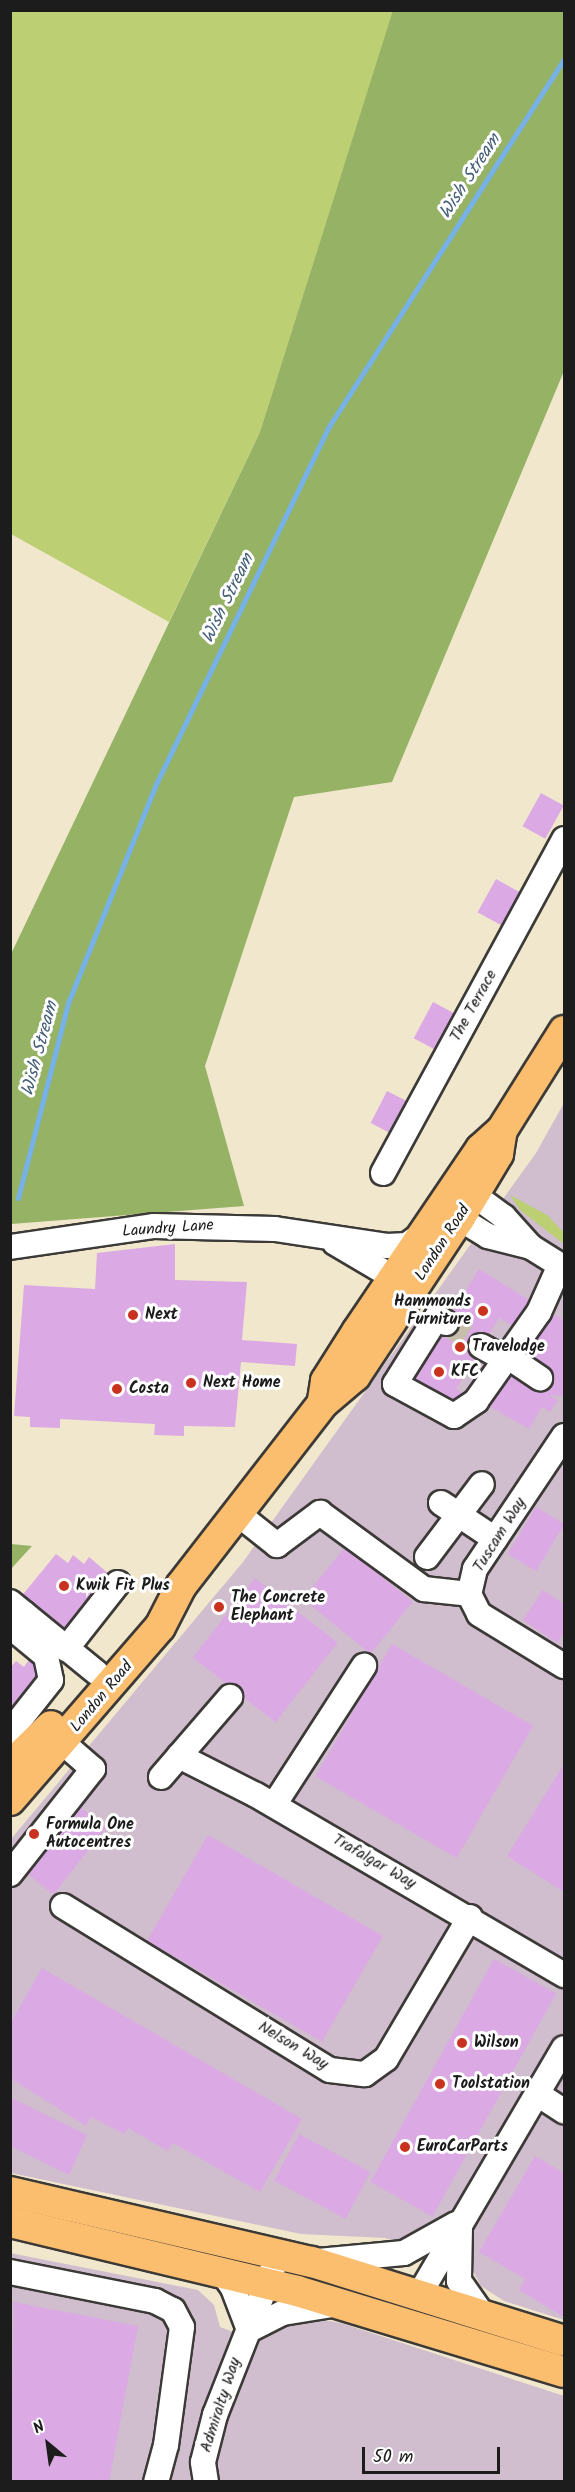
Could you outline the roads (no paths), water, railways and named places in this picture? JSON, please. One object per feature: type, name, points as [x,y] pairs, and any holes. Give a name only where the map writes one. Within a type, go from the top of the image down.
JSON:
[{"type":"main road","name":"London Road","points":[[403,1284],[422,1234],[457,1201],[498,1154],[502,1130],[564,1031]]},
{"type":"main road","name":"London Road","points":[[10,1800],[70,1749],[160,1627],[181,1586],[323,1403],[355,1376],[403,1284],[457,1201]]},
{"type":"main road","name":"London Road","points":[[10,1766],[39,1740],[143,1617],[181,1586]]},
{"type":"main road","points":[[10,2192],[312,2262],[481,2313],[564,2341]]},
{"type":"main road","points":[[10,2222],[266,2283],[564,2372]]},
{"type":"main road","points":[[404,2324],[419,2295]]},
{"type":"street","name":"The Terrace","points":[[382,1173],[564,839]]},
{"type":"street","points":[[446,1323],[437,1317],[396,1384],[454,1416],[476,1401],[546,1301],[562,1267],[531,1247],[488,1236],[457,1201]]},
{"type":"street","name":"Laundry Lane","points":[[10,1248],[154,1226],[227,1225],[387,1246],[408,1245],[422,1234]]},
{"type":"street","name":"Laundry Lane","points":[[325,1237],[403,1284]]},
{"type":"street","points":[[482,1346],[506,1357],[540,1378]]},
{"type":"street","name":"Tuscam Way","points":[[564,1436],[475,1569],[469,1593],[479,1614],[564,1666]]},
{"type":"street","points":[[427,1557],[449,1509],[482,1484]]},
{"type":"street","points":[[449,1509],[495,1539]]},
{"type":"street","points":[[238,1514],[277,1545],[320,1513],[424,1589],[469,1593]]},
{"type":"street","points":[[66,1649],[118,1583]]},
{"type":"street","points":[[10,1732],[51,1680],[46,1656],[12,1628],[17,1607],[97,1673]]},
{"type":"street","points":[[274,1805],[364,1666]]},
{"type":"street","points":[[161,1777],[230,1696]]},
{"type":"street","points":[[10,1874],[93,1769],[70,1749]]},
{"type":"street","name":"Trafalgar Way","points":[[179,1756],[274,1805],[470,1917],[564,1975]]},
{"type":"street","name":"Nelson Way","points":[[63,1906],[330,2070],[365,2074],[386,2059],[470,1917]]},
{"type":"street","points":[[419,2295],[460,2221],[539,2095],[564,2048]]},
{"type":"street","points":[[539,2095],[564,2111]]},
{"type":"street","points":[[312,2262],[404,2253],[460,2221]]},
{"type":"street","points":[[460,2221],[459,2281],[481,2313]]},
{"type":"street","name":"Admiralty Way","points":[[205,2472],[215,2415],[278,2255]]},
{"type":"street","points":[[10,2272],[155,2301],[173,2310],[182,2327],[166,2445],[156,2481]]},
{"type":"street","points":[[222,2272],[233,2288],[249,2330],[297,2309],[339,2304]]},
{"type":"street","points":[[166,2445],[205,2472]]},
{"type":"waterway","name":"Wish Stream","points":[[18,1198],[68,1003],[157,782],[328,428],[564,59]]},
{"type":"tunnel","points":[[446,1323],[481,1346]]},
{"type":"place","name":"Hammonds Furniture","points":[[483,1311]]},
{"type":"place","name":"Next","points":[[133,1315]]},
{"type":"place","name":"Travelodge","points":[[460,1347]]},
{"type":"place","name":"KFC","points":[[439,1372]]},
{"type":"place","name":"Next Home","points":[[191,1383]]},
{"type":"place","name":"Costa","points":[[117,1389]]},
{"type":"place","name":"Kwik Fit Plus","points":[[64,1586]]},
{"type":"place","name":"The Concrete Elephant","points":[[219,1607]]},
{"type":"place","name":"Formula One Autocentres","points":[[34,1834]]},
{"type":"place","name":"Wilson","points":[[462,2043]]},
{"type":"place","name":"Toolstation","points":[[440,2084]]},
{"type":"place","name":"EuroCarParts","points":[[405,2147]]}]
